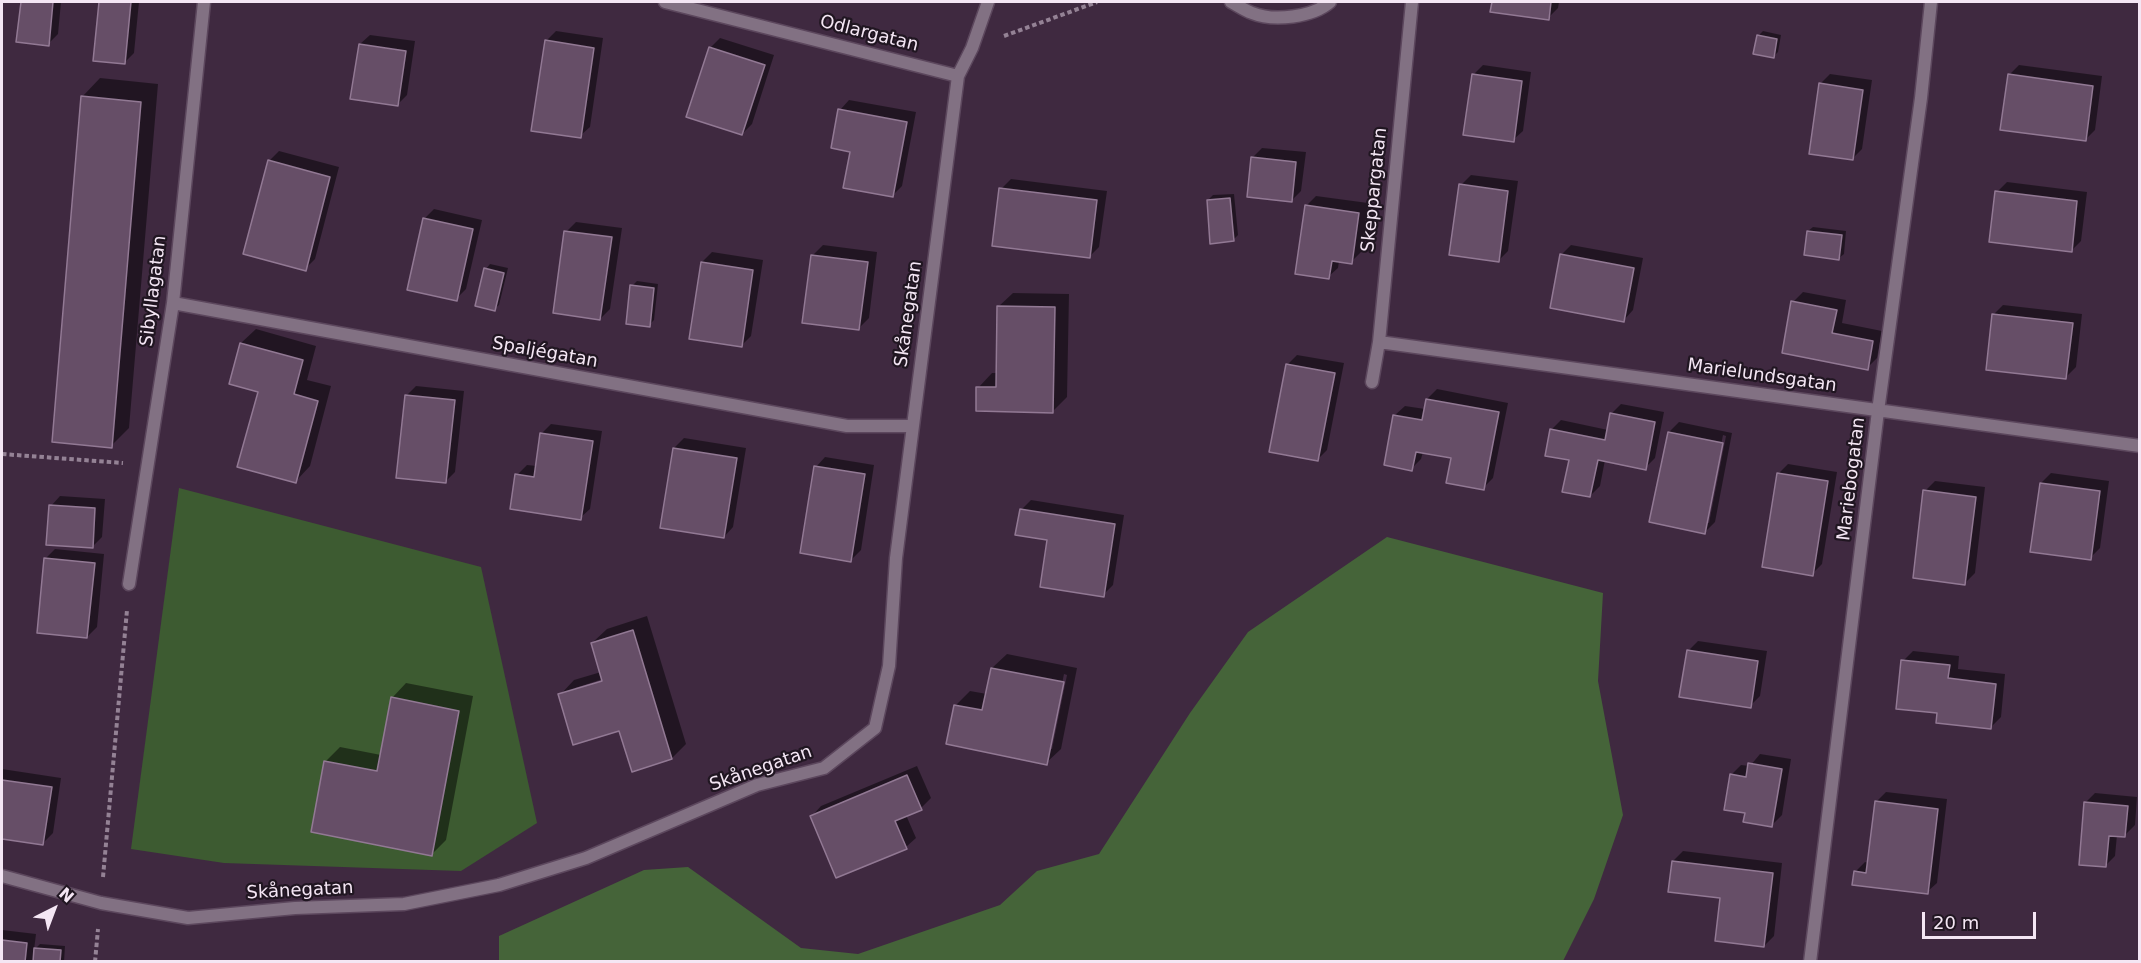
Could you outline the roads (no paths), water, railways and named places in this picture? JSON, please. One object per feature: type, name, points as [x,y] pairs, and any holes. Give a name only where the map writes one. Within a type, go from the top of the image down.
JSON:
[{"type":"street","name":"Sibyllagatan","points":[[129,584],[173,303],[204,2]]},
{"type":"street","name":"Odlargatan","points":[[665,2],[958,76]]},
{"type":"street","name":"Skånegatan","points":[[2,876],[101,903],[188,918],[295,908],[404,904],[499,885],[586,858],[757,785],[824,768],[875,728],[889,666],[896,558],[958,76],[972,48],[988,2]]},
{"type":"street","points":[[1231,2],[1253,14],[1280,18],[1300,16],[1330,2]]},
{"type":"street","name":"Skeppargatan","points":[[1372,382],[1379,342],[1412,2]]},
{"type":"street","name":"Mariebogatan","points":[[1810,962],[1878,411],[1921,98],[1931,2]]},
{"type":"street","name":"Spaljégatan","points":[[173,303],[847,426],[912,426]]},
{"type":"street","name":"Marielundsgatan","points":[[1379,342],[2139,446]]}]
